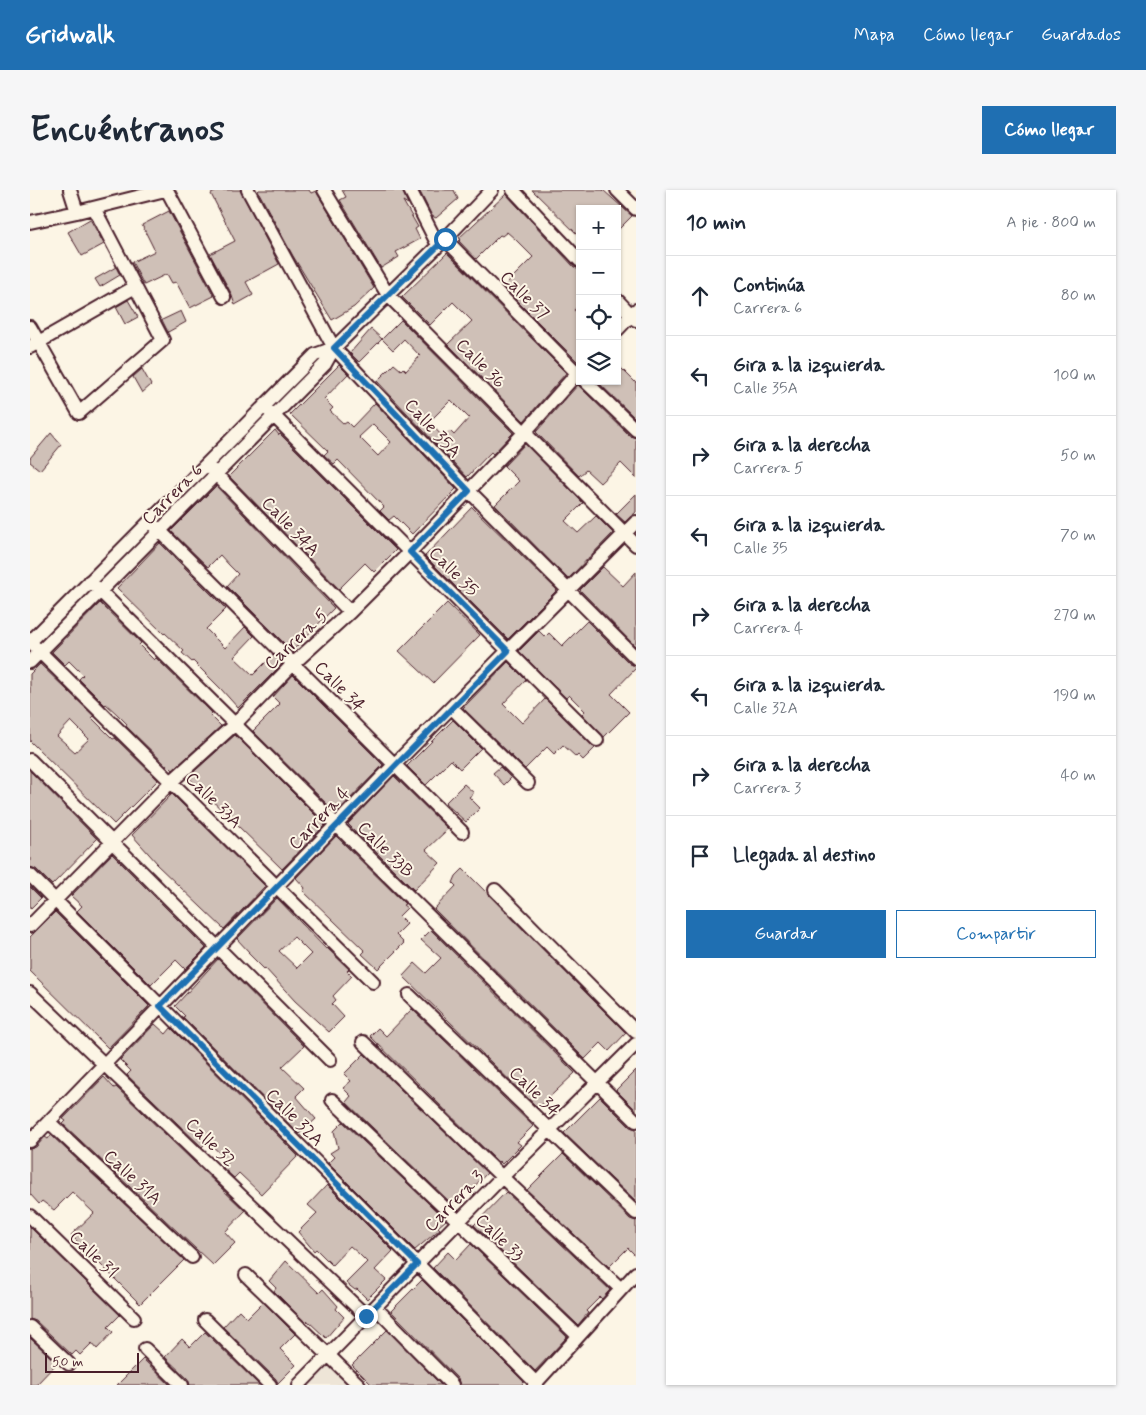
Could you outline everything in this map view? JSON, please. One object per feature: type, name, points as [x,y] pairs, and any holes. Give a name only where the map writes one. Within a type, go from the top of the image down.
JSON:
[{"type":"street","points":[[70,190],[77,212]]},
{"type":"street","points":[[30,222],[166,190],[224,297]]},
{"type":"street","name":"Calle 35A","points":[[248,190],[334,348],[469,491],[636,658]]},
{"type":"street","name":"Calle 36","points":[[324,190],[388,295],[636,545]]},
{"type":"street","name":"Calle 37","points":[[410,190],[442,242],[576,371]]},
{"type":"street","name":"Carrera 6","points":[[30,662],[325,364],[334,348],[492,190]]},
{"type":"street","points":[[513,190],[576,257]]},
{"type":"street","points":[[617,190],[636,209]]},
{"type":"street","points":[[30,327],[34,345],[79,413],[163,340],[94,208]]},
{"type":"street","points":[[34,345],[135,286]]},
{"type":"street","points":[[621,304],[634,315],[621,326]]},
{"type":"street","name":"Carrera 6","points":[[30,642],[315,355],[334,348]]},
{"type":"street","name":"Carrera 5","points":[[30,926],[172,782],[235,724],[293,664],[350,612],[410,552],[576,379]]},
{"type":"street","name":"Calle 37","points":[[590,385],[636,430]]},
{"type":"street","name":"Calle 35","points":[[264,406],[597,740]]},
{"type":"street","name":"Calle 34A","points":[[206,464],[350,612]]},
{"type":"street","name":"Calle 34","points":[[150,521],[462,832]]},
{"type":"street","name":"Carrera 4","points":[[30,1142],[394,765],[636,522]]},
{"type":"street","name":"Calle 33B","points":[[90,581],[636,1121]]},
{"type":"street","name":"Calle 33A","points":[[30,642],[373,982]]},
{"type":"street","points":[[452,708],[528,783]]},
{"type":"street","points":[[30,760],[330,1060]]},
{"type":"street","name":"Calle 32A","points":[[30,875],[535,1384]]},
{"type":"street","points":[[495,890],[636,1032]]},
{"type":"street","name":"Calle 32","points":[[30,993],[282,1234],[452,1385]]},
{"type":"street","name":"Calle 34","points":[[409,995],[636,1213]]},
{"type":"street","points":[[363,1042],[621,1289]]},
{"type":"street","name":"Carrera 3","points":[[299,1385],[502,1177],[636,1044]]},
{"type":"street","name":"Calle 33","points":[[332,1100],[578,1336]]},
{"type":"street","name":"Calle 31A","points":[[49,1122],[192,1257]]},
{"type":"street","name":"Calle 31","points":[[30,1216],[134,1318]]},
{"type":"street","points":[[535,1384],[636,1272]]},
{"type":"street","points":[[246,1275],[359,1385]]},
{"type":"street","points":[[205,1320],[270,1385]]},
{"type":"street","points":[[30,1326],[69,1364]]},
{"type":"street","points":[[145,1350],[182,1385]]},
{"type":"shaded area","points":[[330,1365],[351,1385],[310,1385]]},
{"type":"building","points":[[219,190],[240,190],[279,264],[246,282],[253,295],[235,305],[231,293],[210,254],[235,241],[211,194]]},
{"type":"building","points":[[259,190],[309,190],[311,193],[316,191],[374,288],[354,307],[332,320],[293,256]]},
{"type":"building","points":[[342,190],[402,190],[408,204],[403,201],[418,227],[415,229],[420,239],[396,252],[399,257],[381,268],[340,200],[346,197]]},
{"type":"building","points":[[419,190],[454,190],[458,199],[436,218],[432,216]]},
{"type":"building","points":[[532,190],[603,190],[620,205],[576,205],[576,233]]},
{"type":"building","points":[[506,194],[576,268],[576,308],[574,310],[576,312],[576,360],[503,287],[533,257],[507,232],[502,236],[500,235],[476,259],[459,241],[461,239],[459,238]]},
{"type":"building","points":[[621,206],[632,216],[621,227]]},
{"type":"building","points":[[169,211],[214,296],[190,308],[176,282],[172,283],[167,274],[144,285],[132,262],[155,251],[142,225]]},
{"type":"building","points":[[90,219],[104,244],[82,256],[68,232]]},
{"type":"building","points":[[447,253],[566,373],[524,421],[448,344],[472,321],[453,302],[430,325],[402,297]]},
{"type":"building","points":[[116,267],[120,275],[100,287],[95,279]]},
{"type":"building","points":[[128,300],[138,317],[125,324],[116,307]]},
{"type":"building","points":[[181,311],[186,322],[168,332],[162,320]]},
{"type":"building","points":[[401,320],[513,433],[467,477],[377,381],[394,364],[401,370],[403,368],[406,371],[420,356],[404,339],[393,350],[382,339]],"holes":[[[451,400],[469,418],[454,435],[450,431],[443,437],[429,422]]]},
{"type":"building","points":[[371,329],[382,339],[359,362],[350,353]]},
{"type":"building","points":[[339,365],[348,374],[324,399],[333,408],[330,411],[344,424],[347,422],[352,427],[375,403],[456,489],[412,534],[394,516],[389,520],[380,511],[384,507],[338,460],[334,464],[324,455],[328,451],[290,414]],"holes":[[[373,424],[391,442],[378,456],[359,437]]]},
{"type":"building","points":[[621,368],[636,383],[636,419],[601,385],[621,385]]},
{"type":"building","points":[[142,369],[151,385],[142,393],[133,377]]},
{"type":"building","points":[[578,385],[630,436],[636,438],[636,478],[621,463],[600,483],[586,470],[579,476],[536,432]]},
{"type":"building","points":[[275,430],[396,550],[374,572],[365,563],[339,589],[229,476]]},
{"type":"building","points":[[51,433],[61,445],[40,470],[30,462],[30,458]]},
{"type":"building","points":[[525,444],[583,503],[565,521],[578,533],[596,516],[613,533],[568,579],[495,505],[519,481],[504,466]]},
{"type":"building","points":[[216,486],[334,608],[292,651],[227,586],[238,574],[220,555],[208,567],[171,531]]},
{"type":"building","points":[[636,494],[636,512],[625,522],[616,514]]},
{"type":"building","points":[[472,507],[557,590],[508,639],[425,556]]},
{"type":"building","points":[[160,543],[226,609],[206,629],[225,648],[245,627],[254,636],[234,657],[253,675],[273,655],[282,664],[238,708],[193,661],[182,653],[184,651],[117,588]]},
{"type":"building","points":[[603,567],[623,586],[636,572],[636,647],[580,590]]},
{"type":"building","points":[[100,603],[141,643],[139,645],[154,660],[156,658],[212,713],[210,715],[221,726],[173,770],[79,679],[83,675],[69,661],[65,665],[52,652]]},
{"type":"building","points":[[447,603],[480,635],[433,683],[399,651]]},
{"type":"building","points":[[587,621],[630,664],[636,666],[611,694],[629,712],[604,737],[582,714],[585,711],[569,695],[566,698],[519,651],[539,631],[545,637],[549,633],[562,646]]},
{"type":"building","points":[[508,662],[526,680],[503,704],[522,723],[545,699],[595,748],[583,760],[578,755],[576,757],[563,745],[554,754],[547,747],[525,769],[463,708]]},
{"type":"building","points":[[40,664],[94,716],[92,718],[113,739],[115,738],[158,780],[114,824],[30,741],[30,674]],"holes":[[[71,721],[89,739],[75,752],[57,736]]]},
{"type":"building","points":[[293,675],[383,765],[336,813],[253,731],[280,704],[273,697]]},
{"type":"building","points":[[453,720],[481,748],[460,769],[451,760],[426,785],[407,766]]},
{"type":"building","points":[[235,735],[325,825],[282,869],[188,777]]},
{"type":"building","points":[[500,767],[511,778],[504,785],[493,773]]},
{"type":"building","points":[[30,771],[97,839],[52,885],[36,869],[30,867]]},
{"type":"building","points":[[394,776],[448,829],[426,850],[440,863],[414,890],[348,824]]},
{"type":"building","points":[[464,784],[474,793],[469,797],[480,808],[466,822],[445,803]]},
{"type":"building","points":[[172,794],[265,886],[224,929],[156,864],[132,835]]},
{"type":"building","points":[[336,836],[407,908],[399,916],[407,924],[396,935],[404,943],[378,969],[362,954],[365,951],[303,891],[305,888],[296,878]]},
{"type":"building","points":[[112,854],[206,948],[185,969],[176,960],[151,985],[77,911],[82,906],[71,896]]},
{"type":"building","points":[[463,869],[626,1033],[609,1051],[601,1043],[585,1059],[434,909],[456,886],[453,883],[456,876]]},
{"type":"building","points":[[30,887],[41,898],[30,909]]},
{"type":"building","points":[[277,898],[326,949],[349,969],[347,971],[352,976],[333,996],[336,1000],[332,1004],[344,1017],[329,1032],[295,1001],[265,968],[248,953],[237,939]],"holes":[[[294,937],[311,954],[297,968],[279,951]]]},
{"type":"building","points":[[55,912],[149,1006],[108,1048],[30,971],[30,937]]},
{"type":"building","points":[[431,930],[575,1073],[538,1108],[403,976],[415,963],[426,973],[441,958],[421,940]]},
{"type":"building","points":[[218,959],[304,1046],[282,1067],[304,1088],[296,1096],[316,1119],[299,1134],[183,1017],[185,1016],[175,1006]]},
{"type":"building","points":[[412,1009],[533,1126],[517,1142],[521,1145],[502,1164],[370,1036],[378,1028],[386,1036]]},
{"type":"building","points":[[155,1024],[166,1034],[171,1028],[298,1156],[261,1194],[239,1173],[234,1178],[223,1168],[229,1162],[207,1141],[202,1147],[127,1075],[131,1071],[120,1060]]},
{"type":"building","points":[[364,1054],[487,1173],[471,1190],[468,1187],[452,1204],[346,1102],[351,1096],[343,1088],[351,1081],[344,1074]]},
{"type":"building","points":[[636,1070],[636,1110],[616,1090]]},
{"type":"building","points":[[104,1077],[245,1211],[225,1232],[235,1243],[213,1265],[63,1124],[66,1121],[63,1119]]},
{"type":"building","points":[[600,1097],[630,1127],[636,1129],[636,1202],[564,1133]]},
{"type":"building","points":[[343,1122],[446,1220],[438,1227],[440,1229],[415,1250],[328,1163],[334,1157],[330,1153],[338,1148],[334,1131]]},
{"type":"building","points":[[51,1135],[184,1260],[140,1304],[71,1235],[94,1213],[72,1192],[54,1210],[42,1201],[39,1204],[30,1194],[30,1149],[36,1147],[45,1137],[48,1139]]},
{"type":"building","points":[[563,1154],[630,1219],[636,1221],[636,1256],[628,1248],[609,1267],[527,1190]]},
{"type":"building","points":[[327,1185],[393,1251],[375,1270],[386,1280],[367,1299],[357,1289],[355,1290],[346,1283],[367,1262],[359,1254],[350,1246],[332,1265],[316,1249],[314,1251],[298,1232],[317,1213],[308,1205]]},
{"type":"building","points":[[506,1192],[610,1290],[602,1299],[600,1297],[586,1311],[588,1313],[578,1325],[474,1225]]},
{"type":"building","points":[[30,1227],[120,1315],[108,1327],[113,1332],[97,1349],[92,1343],[80,1355],[76,1351],[72,1355],[36,1321],[30,1319]]},
{"type":"building","points":[[471,1244],[567,1337],[535,1371],[433,1268],[448,1252],[456,1260]]},
{"type":"building","points":[[286,1261],[319,1293],[323,1289],[338,1306],[336,1309],[344,1317],[326,1338],[308,1321],[306,1323],[274,1291],[276,1288],[269,1281]]},
{"type":"building","points":[[422,1280],[524,1382],[521,1385],[460,1385],[458,1379],[391,1311]]},
{"type":"building","points":[[263,1302],[295,1334],[280,1349],[296,1365],[278,1383],[223,1327],[239,1310],[247,1318]]},
{"type":"building","points":[[387,1330],[441,1385],[372,1385],[352,1365]]},
{"type":"building","points":[[205,1332],[259,1385],[190,1385],[188,1379],[165,1357],[182,1339],[190,1347]]},
{"type":"building","points":[[30,1338],[57,1363],[36,1385],[30,1385]]},
{"type":"building","points":[[143,1359],[170,1385],[117,1385]]},
{"type":"route","points":[[366,1316],[417,1264],[160,1006],[394,765],[508,651],[410,552],[469,491],[334,348],[445,239]]}]
